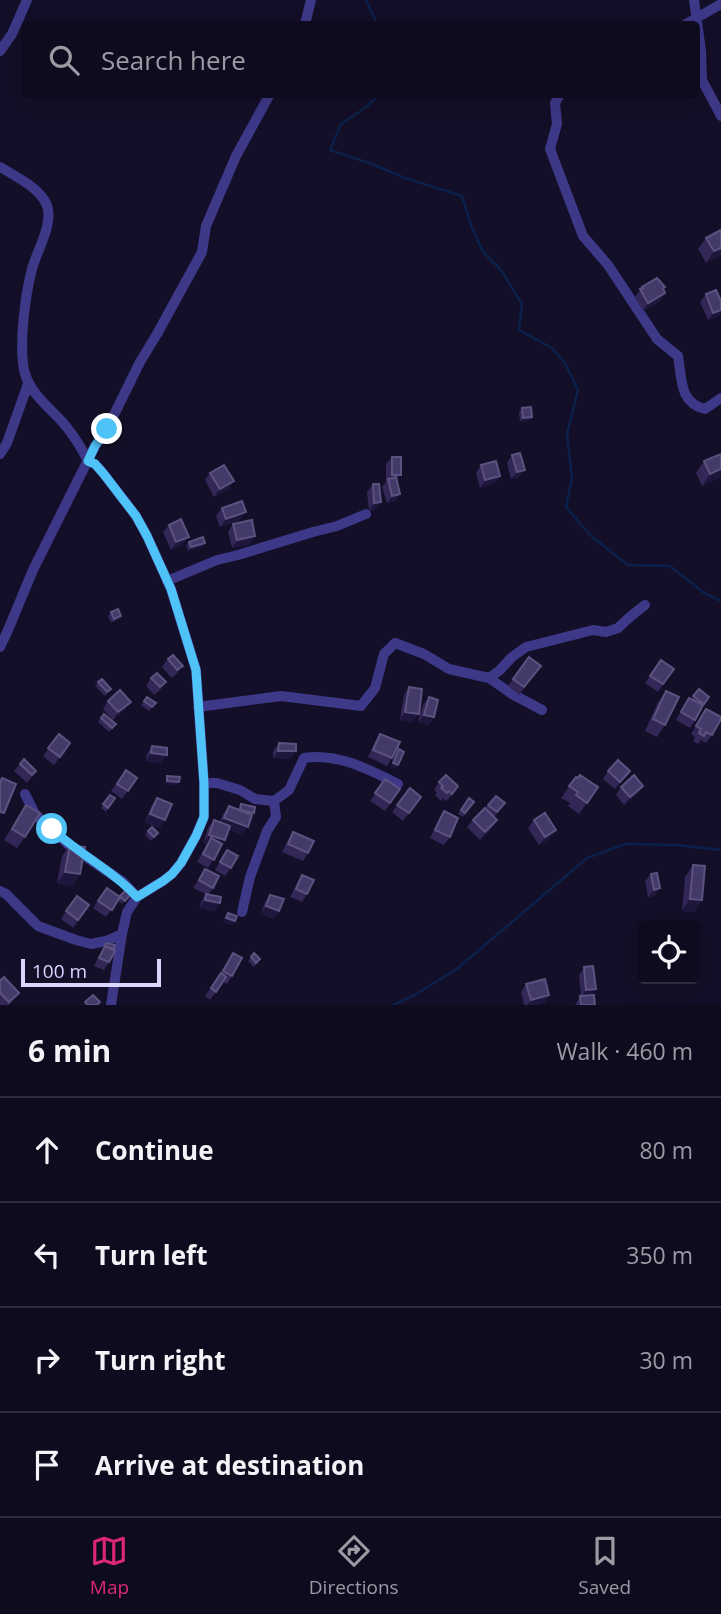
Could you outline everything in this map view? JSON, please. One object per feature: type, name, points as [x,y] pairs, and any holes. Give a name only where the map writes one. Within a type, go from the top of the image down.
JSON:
[{"type":"street","points":[[0,51],[12,34],[27,0]]},
{"type":"street","points":[[306,21],[311,0]]},
{"type":"street","points":[[694,0],[696,19]]},
{"type":"street","points":[[692,21],[721,4]]},
{"type":"street","points":[[700,45],[702,80],[721,116]]},
{"type":"street","points":[[0,647],[33,570],[95,446],[107,429],[140,362],[202,252],[206,226],[236,156],[268,98]]},
{"type":"street","points":[[558,98],[555,103],[557,124],[550,149],[583,236],[608,265],[657,339],[678,356],[686,398],[695,407],[705,409],[721,398]]},
{"type":"street","points":[[0,167],[37,192],[49,214],[32,270],[27,301],[22,351],[28,384],[37,397],[65,424],[79,442],[88,461],[103,473],[136,516],[167,581],[196,670],[204,817],[181,863],[163,881],[137,897],[127,912],[111,1005]]},
{"type":"street","points":[[0,454],[7,443],[28,384]]},
{"type":"street","points":[[167,581],[217,560],[337,526],[366,514]]},
{"type":"street","points":[[489,678],[526,647],[593,630],[606,632],[618,628],[645,606]]},
{"type":"street","points":[[198,707],[281,696],[361,706],[375,688],[384,653],[395,643],[424,654],[449,669],[489,678],[542,710]]},
{"type":"street","points":[[204,783],[217,783],[240,790],[255,799],[274,802],[289,790],[304,758],[316,756],[346,760],[398,784]]},
{"type":"street","points":[[25,794],[35,814],[70,846],[123,882],[137,897]]},
{"type":"street","points":[[242,912],[250,877],[267,831],[276,817],[274,802]]},
{"type":"street","points":[[0,891],[38,926],[54,933],[91,944],[106,941],[122,933]]},
{"type":"building","points":[[721,230],[721,248],[714,251],[706,238]]},
{"type":"building","points":[[657,278],[665,287],[665,293],[648,303],[640,289]]},
{"type":"building","points":[[716,290],[721,301],[721,310],[713,313],[706,294]]},
{"type":"building","points":[[531,407],[532,417],[523,418],[522,408]]},
{"type":"building","points":[[520,453],[525,470],[517,472],[512,455]]},
{"type":"building","points":[[721,454],[721,469],[710,474],[704,461]]},
{"type":"building","points":[[392,457],[401,457],[401,475],[392,475]]},
{"type":"building","points":[[496,461],[500,476],[485,480],[481,465]]},
{"type":"building","points":[[224,465],[234,481],[220,489],[210,473]]},
{"type":"building","points":[[396,477],[400,494],[392,496],[388,479]]},
{"type":"building","points":[[373,484],[379,484],[381,502],[374,503]]},
{"type":"building","points":[[242,501],[246,512],[226,519],[222,508]]},
{"type":"building","points":[[181,519],[189,537],[176,542],[169,525]]},
{"type":"building","points":[[252,520],[255,536],[237,540],[233,524]]},
{"type":"building","points":[[203,537],[205,543],[191,547],[189,542]]},
{"type":"building","points":[[118,609],[121,616],[114,619],[111,612]]},
{"type":"building","points":[[173,655],[183,666],[177,670],[168,659]]},
{"type":"building","points":[[529,657],[541,666],[524,687],[513,679]]},
{"type":"building","points":[[661,660],[674,669],[663,684],[650,676]]},
{"type":"building","points":[[157,673],[166,682],[160,687],[151,678]]},
{"type":"building","points":[[102,679],[111,689],[107,692],[98,682]]},
{"type":"building","points":[[409,687],[422,689],[419,714],[405,712]]},
{"type":"building","points":[[699,689],[709,697],[704,704],[693,696]]},
{"type":"building","points":[[120,690],[131,702],[118,712],[108,701]]},
{"type":"building","points":[[666,691],[679,697],[665,725],[653,719]]},
{"type":"building","points":[[147,697],[156,703],[152,707],[144,701]]},
{"type":"building","points":[[429,697],[438,700],[434,717],[424,715]]},
{"type":"building","points":[[689,698],[703,705],[695,720],[681,712]]},
{"type":"building","points":[[706,709],[721,719],[712,735],[706,732],[704,736],[696,726]]},
{"type":"building","points":[[104,714],[116,724],[112,728],[101,718]]},
{"type":"building","points":[[59,734],[70,743],[60,757],[48,748]]},
{"type":"building","points":[[380,734],[400,742],[392,758],[373,750]]},
{"type":"building","points":[[279,743],[296,744],[296,751],[278,751]]},
{"type":"building","points":[[152,746],[167,748],[167,755],[151,753]]},
{"type":"building","points":[[399,749],[404,752],[398,765],[393,763]]},
{"type":"building","points":[[24,759],[36,771],[32,775],[20,764]]},
{"type":"building","points":[[618,760],[630,771],[620,782],[608,771]]},
{"type":"building","points":[[126,770],[137,778],[128,791],[117,784]]},
{"type":"building","points":[[446,775],[458,786],[452,794],[441,788],[443,786],[439,782]]},
{"type":"building","points":[[580,775],[598,787],[587,803],[569,786]]},
{"type":"building","points":[[634,775],[643,786],[630,797],[621,787]]},
{"type":"building","points":[[167,776],[180,777],[179,782],[167,781]]},
{"type":"building","points":[[2,778],[16,784],[4,813],[0,812]]},
{"type":"building","points":[[385,779],[400,789],[390,803],[375,793]]},
{"type":"building","points":[[410,788],[421,797],[409,813],[397,805]]},
{"type":"building","points":[[110,795],[115,798],[108,808],[103,804]]},
{"type":"building","points":[[496,796],[505,803],[497,812],[488,805]]},
{"type":"building","points":[[157,798],[172,804],[165,820],[150,814]]},
{"type":"building","points":[[469,798],[474,802],[465,813],[461,810]]},
{"type":"building","points":[[241,804],[255,807],[254,813],[240,810]]},
{"type":"building","points":[[26,805],[40,813],[25,837],[12,829]]},
{"type":"building","points":[[229,806],[252,815],[248,827],[224,818]]},
{"type":"building","points":[[485,808],[497,820],[485,832],[473,820]]},
{"type":"building","points":[[444,811],[458,818],[450,837],[435,830]]},
{"type":"building","points":[[545,813],[556,830],[545,837],[534,820]]},
{"type":"building","points":[[214,820],[230,826],[225,840],[209,835]]},
{"type":"building","points":[[152,827],[158,833],[154,837],[148,831]]},
{"type":"building","points":[[293,832],[314,841],[308,853],[288,844]]},
{"type":"building","points":[[211,838],[222,844],[214,860],[203,854]]},
{"type":"building","points":[[70,845],[85,847],[80,874],[65,872]]},
{"type":"building","points":[[227,850],[238,856],[231,868],[220,862]]},
{"type":"building","points":[[693,865],[705,866],[702,900],[690,899]]},
{"type":"building","points":[[205,869],[219,876],[213,888],[199,880]]},
{"type":"building","points":[[657,873],[660,888],[654,890],[651,874]]},
{"type":"building","points":[[302,875],[314,880],[307,894],[296,889]]},
{"type":"building","points":[[107,888],[120,897],[112,910],[98,901]]},
{"type":"building","points":[[127,889],[131,894],[125,901],[120,896]]},
{"type":"building","points":[[206,894],[221,897],[220,903],[205,900]]},
{"type":"building","points":[[270,895],[284,899],[279,911],[266,906]]},
{"type":"building","points":[[77,896],[89,905],[78,920],[66,911]]},
{"type":"building","points":[[228,913],[237,916],[235,921],[226,918]]},
{"type":"building","points":[[106,943],[115,945],[114,949],[105,946]]},
{"type":"building","points":[[105,946],[115,951],[109,962],[99,958]]},
{"type":"building","points":[[233,953],[242,958],[232,976],[223,971]]},
{"type":"building","points":[[254,953],[260,959],[256,963],[251,957]]},
{"type":"building","points":[[593,966],[596,989],[586,990],[584,967]]},
{"type":"building","points":[[221,973],[226,977],[216,992],[211,988]]},
{"type":"building","points":[[4,977],[19,993],[9,1002],[0,993],[0,981]]},
{"type":"building","points":[[545,979],[549,995],[531,1000],[526,984]]},
{"type":"building","points":[[93,995],[100,1002],[97,1005],[87,1005],[85,1002]]},
{"type":"building","points":[[594,995],[595,1005],[581,1005],[580,996]]},
{"type":"waterway","points":[[366,0],[376,21]]},
{"type":"waterway","points":[[376,98],[341,124],[330,150],[462,196],[483,252],[501,270],[522,304],[519,330],[552,348],[565,363],[578,390],[567,434],[572,478],[566,507],[590,535],[628,565],[670,566],[704,593],[721,601]]},
{"type":"waterway","points":[[393,1005],[415,995],[458,968],[587,858],[625,844],[677,845],[721,850]]},
{"type":"route","points":[[52,829],[70,846],[123,882],[137,897],[172,874],[181,863],[204,817],[196,670],[171,589],[147,536],[136,516],[103,473],[88,461],[107,429]]}]
